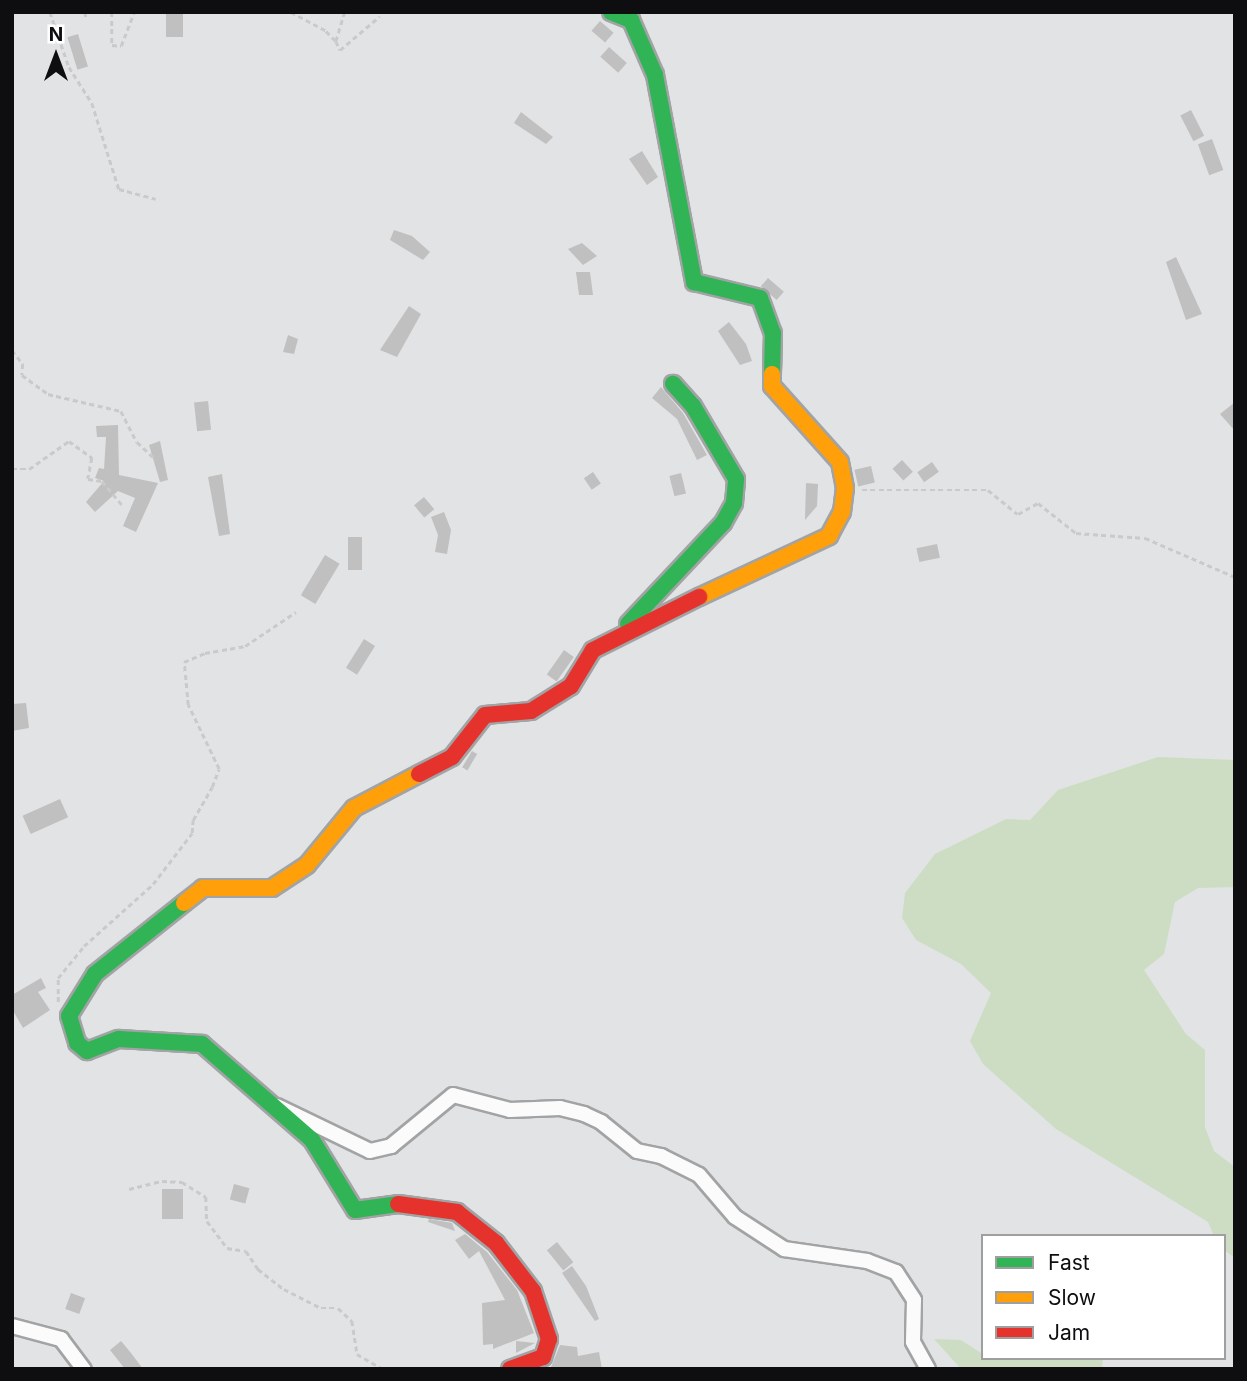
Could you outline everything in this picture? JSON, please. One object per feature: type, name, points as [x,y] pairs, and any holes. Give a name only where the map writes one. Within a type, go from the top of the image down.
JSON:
[{"type":"main road","points":[[510,1369],[543,1357],[549,1339],[533,1291],[496,1243],[457,1212],[408,1203],[355,1210],[313,1140],[202,1044],[120,1039],[87,1051],[77,1043],[69,1016],[95,974],[203,888],[272,888],[307,864],[354,808],[452,757],[485,715],[531,711],[571,687],[593,650],[618,635],[830,536],[842,512],[845,488],[840,462],[772,386],[773,333],[760,298],[694,282],[655,75],[631,20],[611,12]]},
{"type":"main road","points":[[618,635],[723,523],[734,503],[736,479],[693,406],[673,384]]},
{"type":"street","points":[[269,1103],[311,1119],[370,1151],[391,1146],[453,1095],[510,1110],[560,1108],[584,1114],[601,1122],[638,1151],[661,1156],[699,1175],[736,1217],[784,1248],[867,1261],[896,1272],[914,1300],[913,1342],[928,1369]]},
{"type":"street","points":[[12,1326],[61,1339],[84,1369]]},
{"type":"path","points":[[50,12],[69,67],[92,103],[119,189],[156,199]]},
{"type":"path","points":[[85,12],[86,17]]},
{"type":"path","points":[[112,12],[112,44],[121,46],[134,12]]},
{"type":"path","points":[[291,12],[326,30],[340,50],[380,16]]},
{"type":"path","points":[[336,41],[345,12]]},
{"type":"path","points":[[12,350],[23,364],[22,375],[48,394],[121,411],[137,442],[156,460]]},
{"type":"path","points":[[12,469],[29,468],[69,441],[92,458],[88,479],[102,481],[122,505]]},
{"type":"path","points":[[845,488],[988,490],[1018,514],[1038,503],[1076,533],[1144,538],[1235,577]]},
{"type":"path","points":[[59,1013],[58,978],[103,926],[153,884],[192,833],[193,820],[219,769],[188,705],[184,662],[205,653],[245,646],[296,612]]},
{"type":"path","points":[[129,1189],[134,1191],[162,1181],[182,1182],[206,1197],[207,1222],[227,1248],[246,1251],[258,1269],[284,1289],[321,1308],[338,1308],[352,1321],[357,1354],[383,1369]]},
{"type":"green space","points":[[1158,757],[1235,760],[1235,887],[1198,888],[1175,902],[1164,954],[1144,970],[1186,1034],[1205,1050],[1205,1127],[1214,1151],[1235,1167],[1235,1258],[1226,1251],[1226,1234],[1213,1234],[1208,1222],[1056,1129],[983,1064],[970,1041],[991,993],[961,964],[916,940],[902,918],[905,893],[935,854],[1006,819],[1030,820],[1058,790]]},
{"type":"green space","points":[[934,1339],[961,1340],[981,1353],[981,1360],[1103,1360],[1102,1369],[961,1369]]},
{"type":"building","points":[[166,12],[183,12],[183,37],[166,37]]},
{"type":"building","points":[[600,21],[614,33],[605,43],[591,31]]},
{"type":"building","points":[[78,34],[88,67],[77,70],[67,37]]},
{"type":"building","points":[[609,47],[627,63],[618,73],[600,57]]},
{"type":"building","points":[[1191,110],[1204,136],[1193,141],[1180,115]]},
{"type":"building","points":[[521,112],[553,137],[546,144],[514,123]]},
{"type":"building","points":[[1212,139],[1223,170],[1209,175],[1198,144]]},
{"type":"building","points":[[642,151],[658,177],[647,185],[629,159]]},
{"type":"building","points":[[394,230],[412,236],[430,252],[423,260],[390,240]]},
{"type":"building","points":[[582,243],[597,256],[583,265],[568,249]]},
{"type":"building","points":[[1176,257],[1202,314],[1186,320],[1166,262]]},
{"type":"building","points":[[576,272],[590,272],[593,295],[579,295]]},
{"type":"building","points":[[768,278],[784,292],[777,300],[761,286]]},
{"type":"building","points":[[409,306],[421,314],[397,357],[380,350]]},
{"type":"building","points":[[729,322],[746,344],[752,361],[740,365],[718,331]]},
{"type":"building","points":[[288,335],[298,339],[294,354],[283,352]]},
{"type":"building","points":[[661,387],[683,413],[707,455],[697,460],[677,419],[652,398]]},
{"type":"building","points":[[208,401],[211,430],[197,431],[194,402]]},
{"type":"building","points":[[1235,402],[1235,431],[1220,414]]},
{"type":"building","points":[[118,425],[119,475],[158,483],[136,532],[123,526],[135,498],[118,491],[95,512],[86,502],[104,481],[95,478],[99,468],[104,469],[106,437],[97,437],[96,426]]},
{"type":"building","points":[[160,441],[168,480],[160,482],[149,445]]},
{"type":"building","points":[[902,460],[913,472],[903,481],[892,469]]},
{"type":"building","points":[[932,462],[939,472],[924,482],[917,472]]},
{"type":"building","points":[[871,466],[875,483],[858,486],[854,470]]},
{"type":"building","points":[[593,472],[601,484],[592,490],[584,478]]},
{"type":"building","points":[[681,473],[686,493],[674,496],[669,476]]},
{"type":"building","points":[[222,474],[230,534],[219,536],[208,477]]},
{"type":"building","points":[[806,483],[818,484],[817,506],[805,520]]},
{"type":"building","points":[[424,497],[434,509],[424,518],[414,505]]},
{"type":"building","points":[[444,512],[451,530],[447,554],[435,552],[438,535],[431,517]]},
{"type":"building","points":[[348,537],[362,537],[362,570],[348,570]]},
{"type":"building","points":[[937,544],[940,558],[919,562],[916,548]]},
{"type":"building","points":[[325,555],[340,564],[315,604],[301,595]]},
{"type":"building","points":[[364,639],[375,646],[357,675],[346,668]]},
{"type":"building","points":[[564,650],[574,657],[557,681],[547,675]]},
{"type":"building","points":[[26,703],[29,728],[12,731],[12,704]]},
{"type":"building","points":[[472,751],[477,754],[467,770],[462,767]]},
{"type":"building","points":[[60,799],[68,817],[31,834],[23,816]]},
{"type":"building","points":[[41,978],[46,988],[38,992],[50,1010],[23,1028],[12,1009],[12,995]]},
{"type":"building","points":[[234,1184],[249,1188],[245,1204],[230,1199]]},
{"type":"building","points":[[162,1189],[183,1189],[183,1219],[162,1219]]},
{"type":"building","points":[[429,1219],[452,1223],[455,1231],[428,1222]]},
{"type":"building","points":[[465,1234],[487,1252],[517,1290],[534,1333],[493,1349],[493,1344],[483,1345],[482,1303],[505,1300],[479,1251],[469,1259],[455,1240]]},
{"type":"building","points":[[557,1242],[573,1262],[563,1270],[547,1250]]},
{"type":"building","points":[[572,1266],[586,1286],[599,1319],[595,1321],[562,1273]]},
{"type":"building","points":[[71,1293],[85,1298],[79,1314],[65,1309]]},
{"type":"building","points":[[121,1341],[143,1369],[125,1369],[110,1350]]},
{"type":"building","points":[[516,1341],[535,1343],[516,1353]]},
{"type":"building","points":[[560,1345],[577,1347],[578,1356],[599,1352],[602,1369],[551,1367]]},
{"type":"traffic: fast","points":[[611,12],[631,20],[655,75],[694,282],[760,298],[773,333],[772,374]]},
{"type":"traffic: fast","points":[[628,624],[723,523],[734,503],[736,479],[693,406],[673,384]]},
{"type":"traffic: fast","points":[[184,903],[95,974],[69,1016],[77,1043],[87,1051],[119,1039],[202,1044],[312,1140],[355,1210],[398,1204]]},
{"type":"traffic: slow","points":[[699,597],[829,536],[842,512],[845,488],[840,462],[772,386],[772,374]]},
{"type":"traffic: slow","points":[[184,903],[203,888],[272,888],[307,865],[354,808],[419,774]]},
{"type":"traffic: jam","points":[[419,774],[452,757],[485,715],[531,711],[571,686],[593,650],[699,597]]},
{"type":"traffic: jam","points":[[398,1204],[457,1212],[496,1243],[533,1291],[549,1339],[543,1357],[510,1369]]}]
